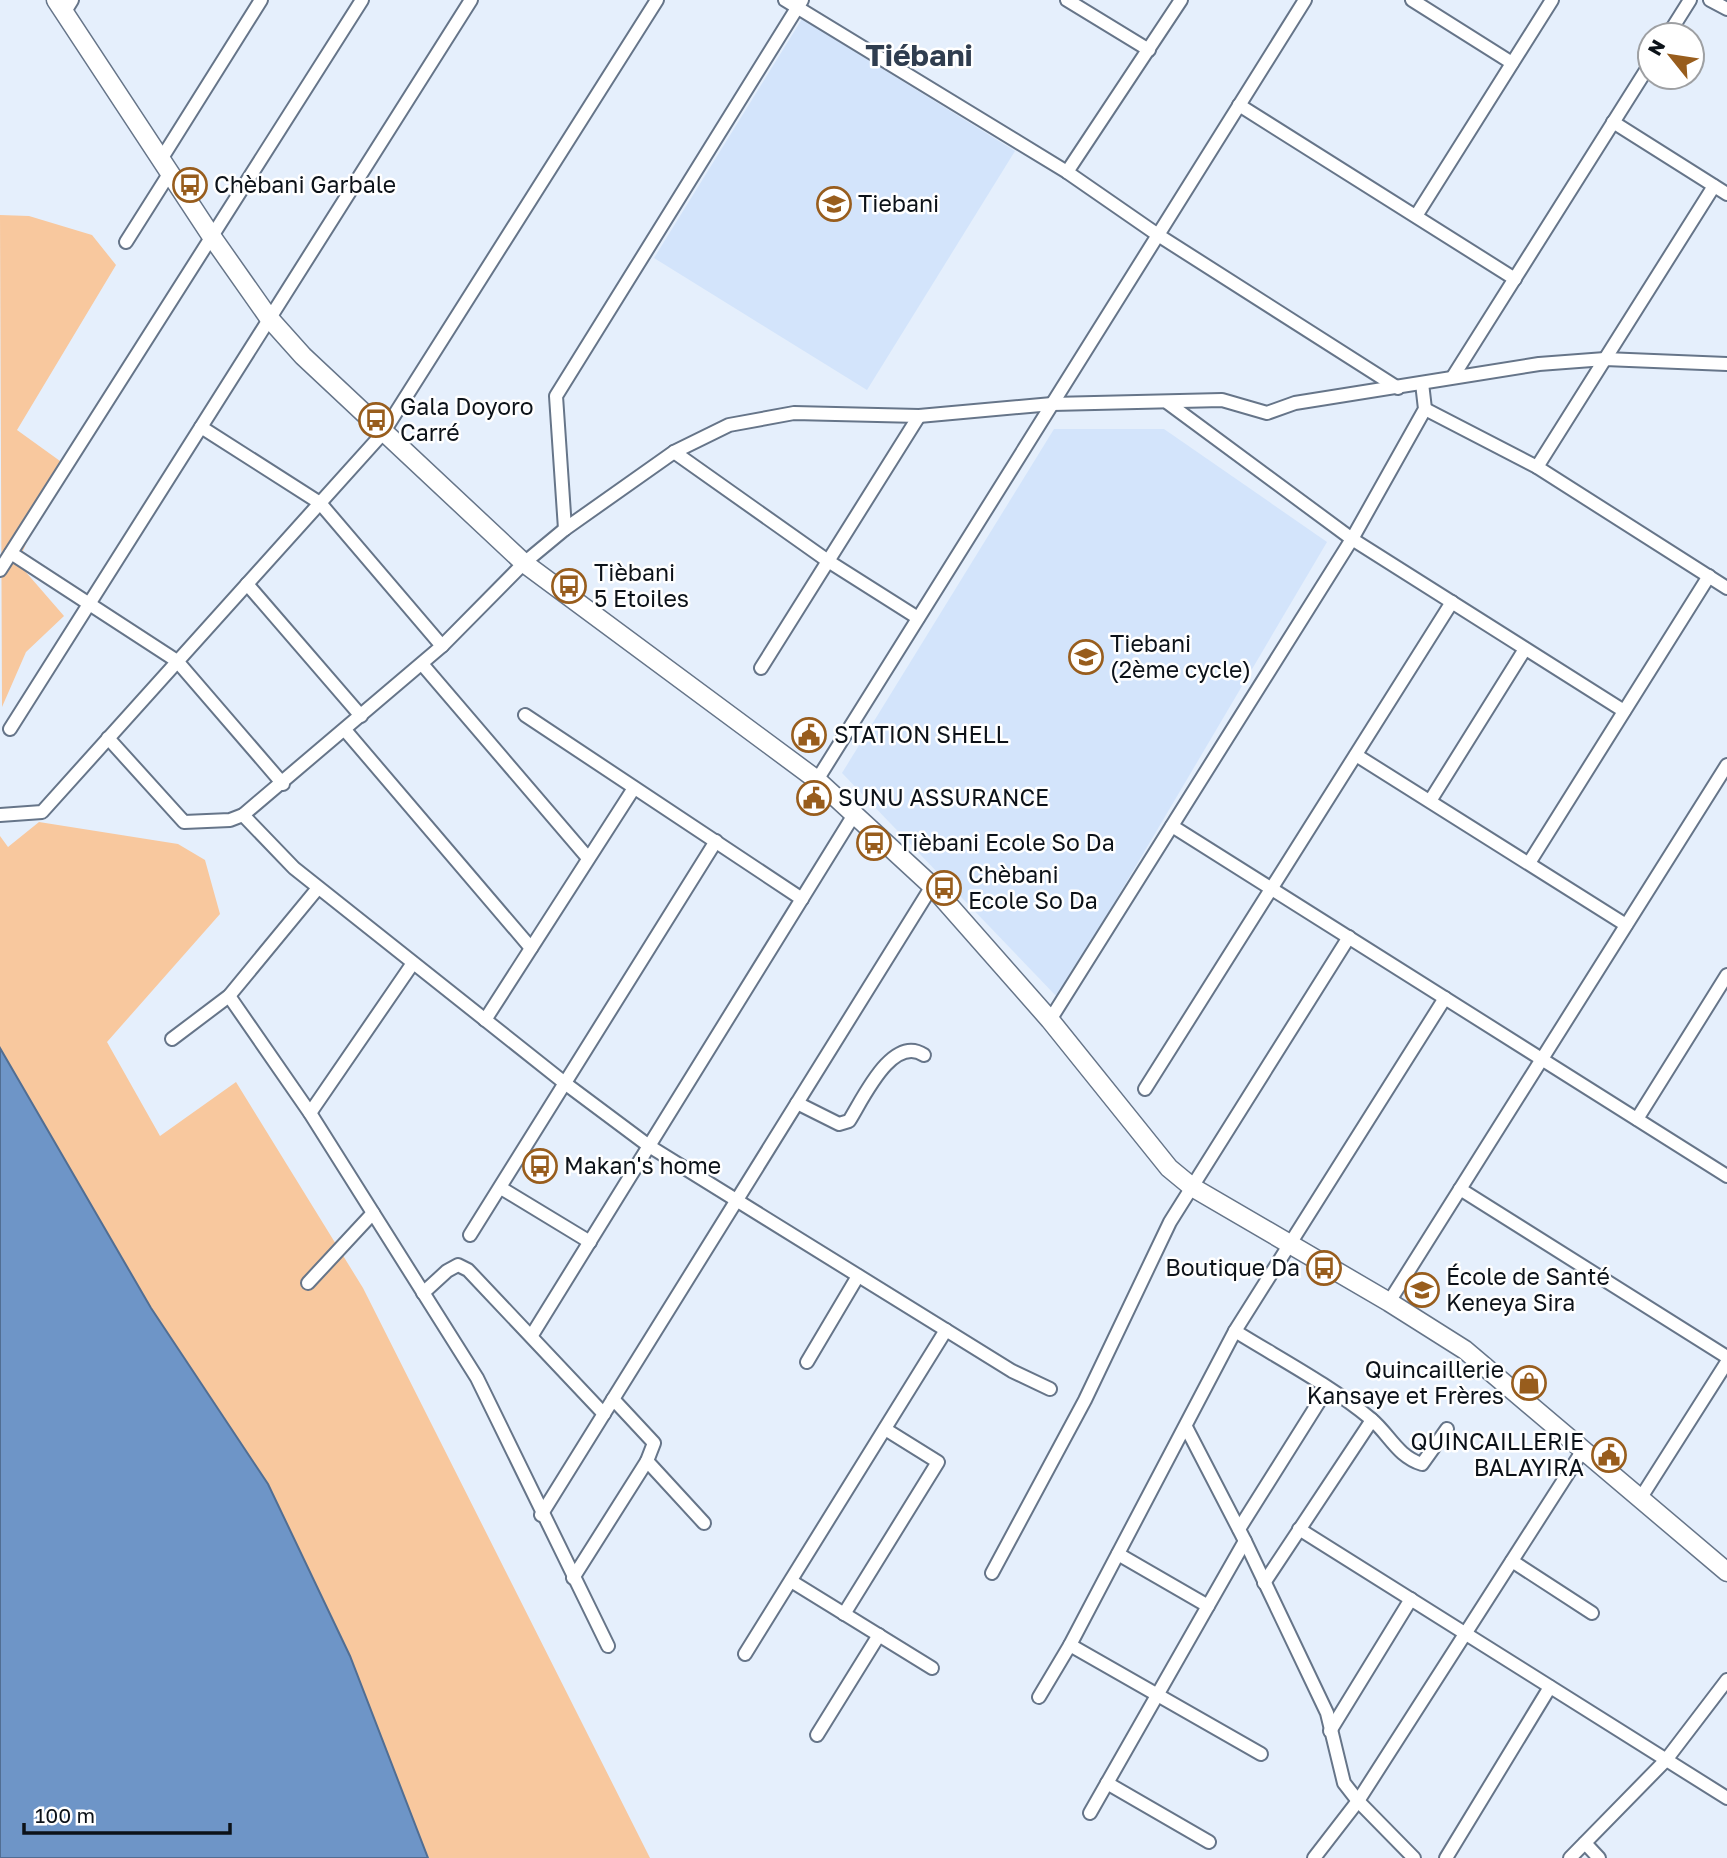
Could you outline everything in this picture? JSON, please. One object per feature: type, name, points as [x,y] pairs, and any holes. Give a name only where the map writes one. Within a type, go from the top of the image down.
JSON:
[{"type":"main road","points":[[64,4],[164,167],[270,318],[383,433],[524,563],[817,780],[855,813],[932,886],[1050,1020],[1149,1146],[1192,1187],[1390,1302],[1465,1350],[1727,1572]]},
{"type":"street","points":[[126,242],[164,167],[261,0]]},
{"type":"street","points":[[0,570],[362,0]]},
{"type":"street","points":[[10,729],[471,0]]},
{"type":"street","points":[[0,815],[42,812],[383,433],[656,0]]},
{"type":"street","points":[[785,0],[800,4],[1068,172],[1158,235],[1398,388]]},
{"type":"street","points":[[1067,0],[1149,50]]},
{"type":"street","points":[[1068,172],[1181,0]]},
{"type":"street","points":[[817,780],[1306,0]]},
{"type":"street","points":[[1412,0],[1512,63]]},
{"type":"street","points":[[1416,216],[1552,0]]},
{"type":"street","points":[[1677,21],[1690,0]]},
{"type":"street","points":[[1710,0],[1727,9]]},
{"type":"street","points":[[565,529],[556,396],[800,4]]},
{"type":"street","points":[[1454,375],[1636,86]]},
{"type":"street","points":[[1239,105],[1515,279]]},
{"type":"street","points":[[1613,122],[1727,194]]},
{"type":"street","points":[[1537,467],[1714,186]]},
{"type":"street","points":[[108,738],[184,822],[230,820],[243,815],[422,664],[524,563],[565,529],[674,452],[729,425],[793,413],[919,416],[1052,404],[1222,400],[1267,413],[1295,403],[1398,388],[1454,375],[1605,359],[1727,363]]},
{"type":"street","points":[[1050,1020],[1352,539],[1424,409],[1422,383]]},
{"type":"street","points":[[1168,403],[1352,539],[1624,711]]},
{"type":"street","points":[[1424,409],[1537,467],[1727,588]]},
{"type":"street","points":[[761,668],[919,416]]},
{"type":"street","points":[[201,427],[320,503],[442,646]]},
{"type":"street","points":[[674,452],[828,561],[918,618]]},
{"type":"street","points":[[11,553],[177,661],[283,784]]},
{"type":"street","points":[[1529,863],[1709,576]]},
{"type":"street","points":[[247,584],[361,716]]},
{"type":"street","points":[[1145,1090],[1452,602]]},
{"type":"street","points":[[1430,801],[1525,649]]},
{"type":"street","points":[[422,664],[588,858]]},
{"type":"street","points":[[525,715],[802,899]]},
{"type":"street","points":[[345,730],[531,948]]},
{"type":"street","points":[[1356,755],[1626,925]]},
{"type":"street","points":[[1390,1302],[1725,772]]},
{"type":"street","points":[[485,1020],[634,788]]},
{"type":"street","points":[[532,1335],[855,813]]},
{"type":"street","points":[[243,815],[294,868],[318,888],[566,1084],[649,1146],[1012,1371],[1050,1389]]},
{"type":"street","points":[[1172,826],[1727,1176]]},
{"type":"street","points":[[470,1236],[716,841]]},
{"type":"street","points":[[541,1515],[932,886]]},
{"type":"street","points":[[172,1039],[229,996],[318,888]]},
{"type":"street","points":[[992,1573],[1086,1401],[1134,1293],[1192,1187],[1349,937]]},
{"type":"street","points":[[310,1113],[413,963]]},
{"type":"street","points":[[1637,1119],[1722,995],[1727,975]]},
{"type":"street","points":[[229,996],[310,1113],[477,1378],[541,1515],[608,1646]]},
{"type":"street","points":[[1039,1697],[1070,1645],[1235,1331],[1444,998]]},
{"type":"street","points":[[797,1103],[839,1124],[849,1122],[891,1057],[912,1050],[924,1055]]},
{"type":"street","points":[[501,1188],[590,1242]]},
{"type":"street","points":[[1460,1189],[1727,1360],[1640,1499]]},
{"type":"street","points":[[307,1283],[373,1213]]},
{"type":"street","points":[[423,1293],[447,1271],[458,1265],[468,1270],[604,1414]]},
{"type":"street","points":[[807,1362],[858,1276]]},
{"type":"street","points":[[745,1654],[946,1330]]},
{"type":"street","points":[[1235,1331],[1372,1420],[1401,1454],[1422,1464],[1447,1429]]},
{"type":"street","points":[[1090,1813],[1208,1606],[1242,1535],[1327,1389]]},
{"type":"street","points":[[573,1578],[648,1461],[654,1443],[613,1399]]},
{"type":"street","points":[[1264,1583],[1372,1420]]},
{"type":"street","points":[[1186,1427],[1242,1535],[1326,1713],[1344,1783],[1406,1855]]},
{"type":"street","points":[[844,1614],[938,1462],[885,1429]]},
{"type":"street","points":[[1314,1858],[1358,1801],[1583,1450]]},
{"type":"street","points":[[648,1461],[704,1523]]},
{"type":"street","points":[[1299,1528],[1727,1798]]},
{"type":"street","points":[[1118,1554],[1208,1606]]},
{"type":"street","points":[[1512,1561],[1591,1613]]},
{"type":"street","points":[[790,1581],[932,1668]]},
{"type":"street","points":[[1330,1731],[1411,1599]]},
{"type":"street","points":[[817,1735],[879,1635]]},
{"type":"street","points":[[1070,1645],[1261,1754]]},
{"type":"street","points":[[1570,1858],[1666,1760],[1727,1680]]},
{"type":"street","points":[[1446,1858],[1550,1687]]},
{"type":"street","points":[[1107,1783],[1209,1842]]},
{"type":"street","points":[[1585,1843],[1599,1858]]},
{"type":"shaded area","name":"Tiebani","points":[[802,19],[1015,151],[867,390],[654,258]]},
{"type":"shaded area","points":[[0,215],[29,216],[92,235],[116,265],[17,430],[60,461],[18,563],[64,616],[26,652],[2,707]]},
{"type":"shaded area","name":"Tiebani (2ème cycle)","points":[[1054,429],[1164,429],[1327,542],[1058,998],[842,773]]},
{"type":"shaded area","points":[[39,822],[178,844],[205,860],[220,914],[107,1042],[160,1136],[236,1082],[363,1288],[650,1858],[428,1858],[350,1656],[268,1484],[151,1308],[0,1048],[0,836],[8,847]]},
{"type":"water","points":[[0,1048],[151,1308],[268,1484],[350,1656],[428,1858],[0,1858]]},
{"type":"place","name":"Chèbani Garbale","points":[[190,185]]},
{"type":"place","name":"Tiebani","points":[[834,204]]},
{"type":"place","name":"Gala Doyoro Carré","points":[[376,420]]},
{"type":"place","name":"Tièbani 5 Etoiles","points":[[569,586]]},
{"type":"place","name":"Tiebani (2ème cycle)","points":[[1086,657]]},
{"type":"place","name":"STATION SHELL","points":[[809,735]]},
{"type":"place","name":"SUNU ASSURANCE","points":[[814,798]]},
{"type":"place","name":"Tièbani Ecole So Da","points":[[874,843]]},
{"type":"place","name":"Chèbani Ecole So Da","points":[[944,888]]},
{"type":"place","name":"Makan's home","points":[[540,1166]]},
{"type":"place","name":"Boutique Da","points":[[1324,1268]]},
{"type":"place","name":"École de Santé Keneya Sira","points":[[1422,1290]]},
{"type":"place","name":"Quincaillerie Kansaye et Frères","points":[[1529,1383]]},
{"type":"place","name":"QUINCAILLERIE BALAYIRA","points":[[1609,1455]]},
{"type":"district","name":"Tiébani","points":[[919,56]]}]
